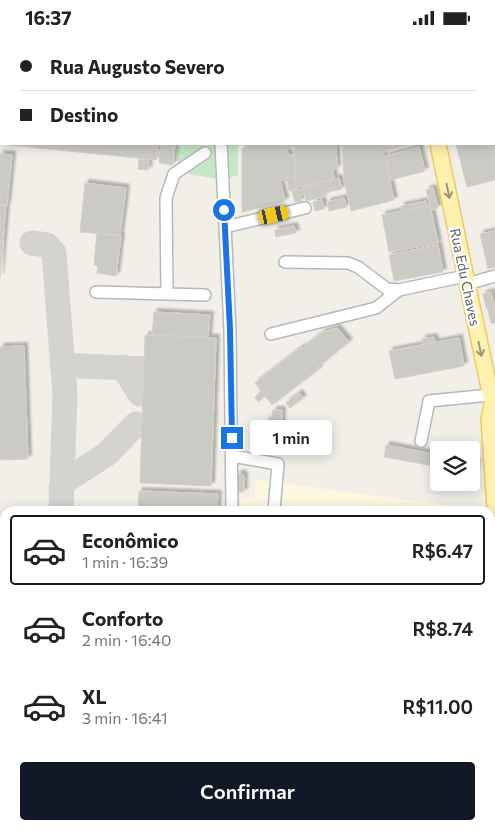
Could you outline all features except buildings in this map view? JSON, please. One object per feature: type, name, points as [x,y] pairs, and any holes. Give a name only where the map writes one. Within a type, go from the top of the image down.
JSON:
[{"type":"main road","name":"Rua Edu Chaves","points":[[438,145],[493,407],[489,420],[495,506]]},
{"type":"street","points":[[198,145],[205,153]]},
{"type":"street","points":[[167,294],[166,198],[174,174],[205,153],[221,146],[230,329],[232,506]]},
{"type":"street","points":[[225,227],[305,208]]},
{"type":"street","points":[[284,262],[348,263],[358,267],[387,289],[399,290],[495,276]]},
{"type":"street","points":[[271,334],[376,308],[399,290]]},
{"type":"street","points":[[96,292],[205,295]]},
{"type":"street","points":[[421,441],[430,401],[493,407]]},
{"type":"street","points":[[232,456],[278,464],[274,506]]},
{"type":"shaded area","points":[[255,480],[454,506],[240,506],[240,499],[255,497]]},
{"type":"green space","points":[[177,145],[238,145],[238,175],[222,180],[179,172]]},
{"type":"taxiway","points":[[32,243],[47,245],[54,253],[65,394],[61,506]]},
{"type":"taxiway","points":[[62,365],[147,369]]},
{"type":"taxiway","points":[[123,367],[140,394]]},
{"type":"taxiway","points":[[61,488],[65,481],[107,454],[136,424]]},
{"type":"route","points":[[224,210],[230,329],[232,438]]}]
